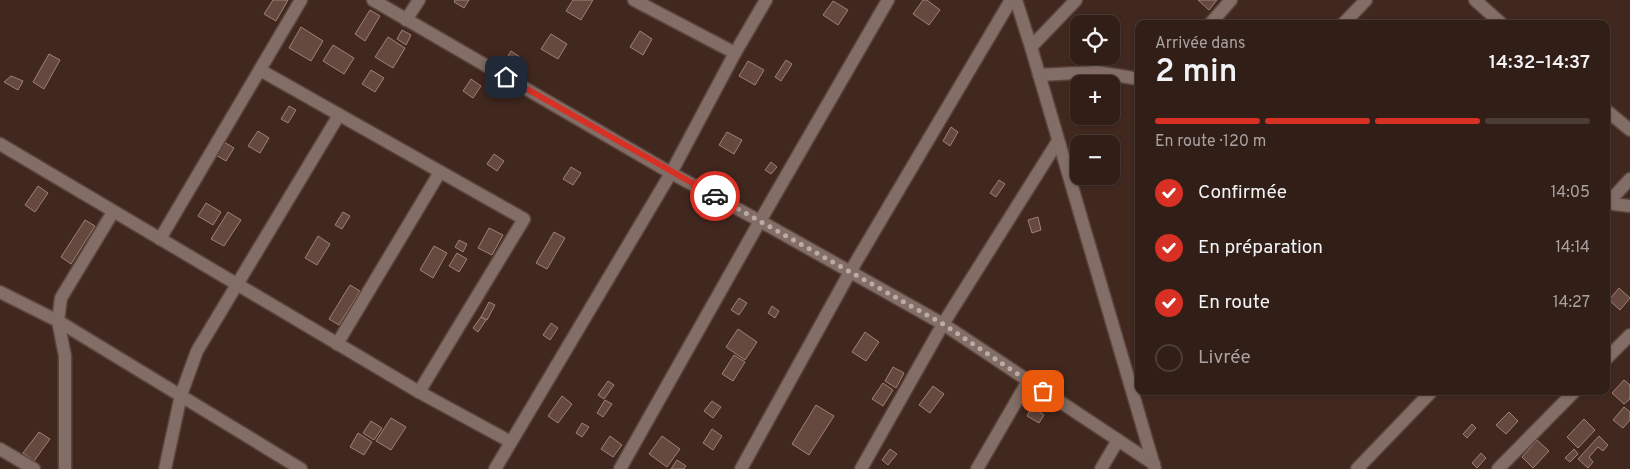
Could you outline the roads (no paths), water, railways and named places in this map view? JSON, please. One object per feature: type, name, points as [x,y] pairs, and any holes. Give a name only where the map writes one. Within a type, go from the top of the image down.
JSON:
[{"type":"street","points":[[160,239],[301,0]]},
{"type":"street","points":[[373,0],[671,172],[760,220],[943,324],[1118,440],[1155,467]]},
{"type":"street","points":[[406,20],[418,0]]},
{"type":"street","points":[[634,0],[656,5],[735,53]]},
{"type":"street","points":[[495,469],[671,172],[735,53],[766,0]]},
{"type":"street","points":[[620,469],[760,220],[888,0]]},
{"type":"street","points":[[741,469],[850,272],[1011,0]]},
{"type":"street","points":[[1016,0],[1135,387]]},
{"type":"street","points":[[1031,47],[1076,0]]},
{"type":"street","points":[[1214,20],[1231,0]]},
{"type":"street","points":[[1347,20],[1366,0]]},
{"type":"street","points":[[1475,0],[1492,20]]},
{"type":"street","points":[[260,70],[524,219],[420,392]]},
{"type":"street","points":[[1039,75],[1097,72],[1135,78]]},
{"type":"street","points":[[1610,113],[1630,130]]},
{"type":"street","points":[[165,469],[181,396],[197,351],[339,115]]},
{"type":"street","points":[[861,469],[943,324],[1058,140]]},
{"type":"street","points":[[0,144],[337,344],[511,442]]},
{"type":"street","points":[[337,344],[440,172]]},
{"type":"street","points":[[1610,201],[1630,178]]},
{"type":"street","points":[[1610,204],[1630,206]]},
{"type":"street","points":[[65,469],[65,356],[58,321],[61,298],[113,212]]},
{"type":"street","points":[[0,292],[58,321],[301,469]]},
{"type":"street","points":[[1610,355],[1630,335]]},
{"type":"street","points":[[977,469],[1028,381]]},
{"type":"street","points":[[1137,395],[1155,467]]},
{"type":"street","points":[[1357,469],[1428,395]]},
{"type":"street","points":[[1498,469],[1571,395]]},
{"type":"street","points":[[1100,469],[1118,440]]},
{"type":"street","points":[[0,449],[34,469]]}]
